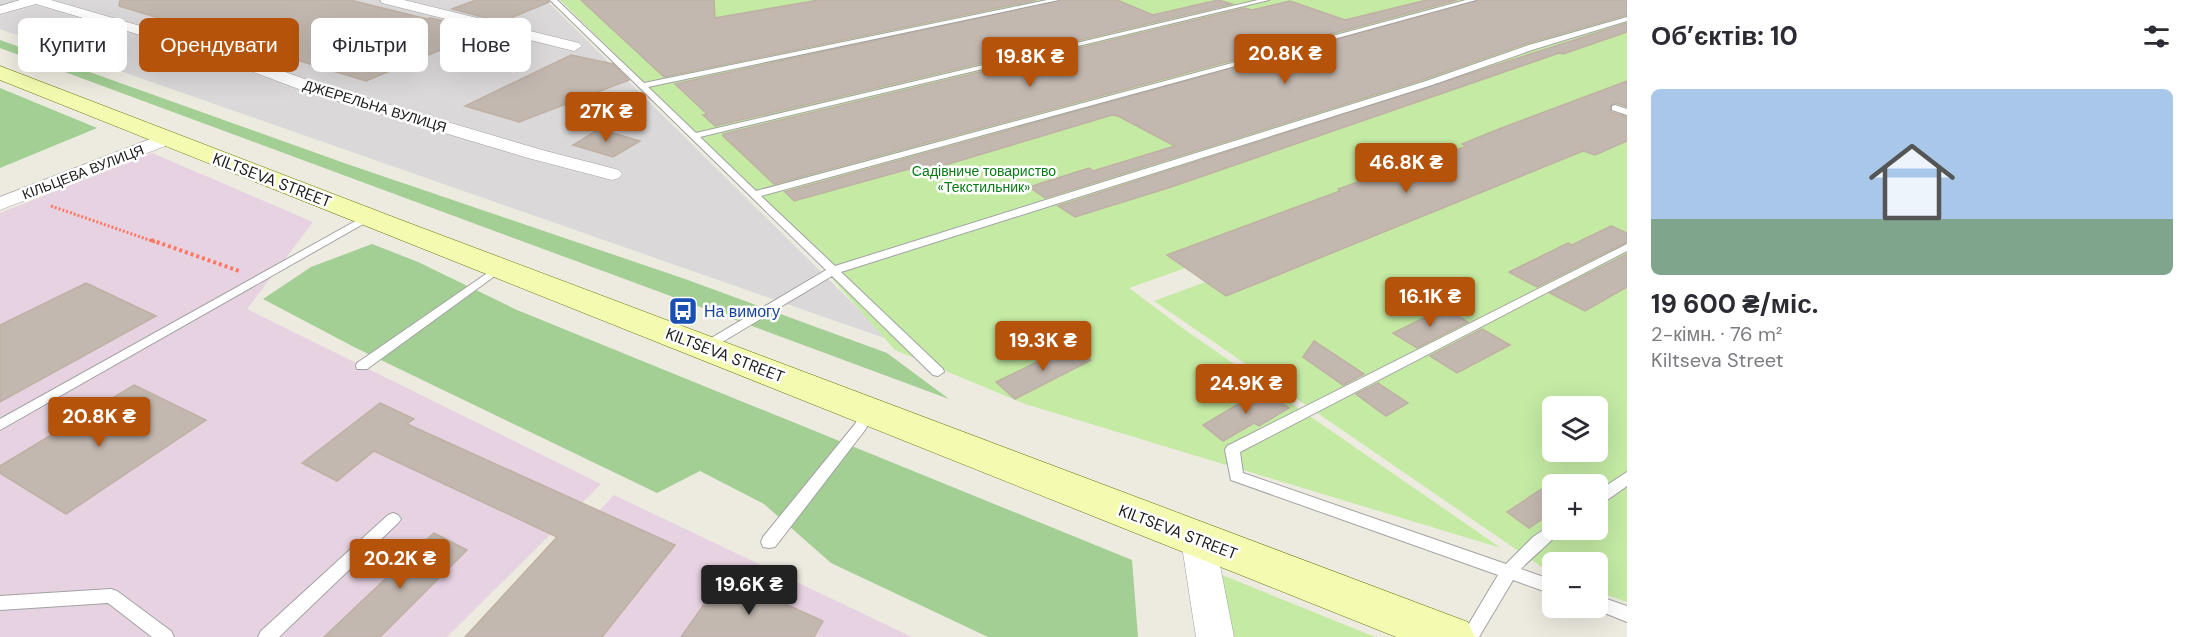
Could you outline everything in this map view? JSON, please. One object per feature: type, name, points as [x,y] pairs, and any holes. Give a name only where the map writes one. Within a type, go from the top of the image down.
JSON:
[{"type":"main road","name":"KILTSEVA STREET","points":[[0,72],[368,218],[870,410],[1451,637]]},
{"type":"street","points":[[0,10],[36,0]]},
{"type":"street","name":"ДЖЕРЕЛЬНА ВУЛИЦЯ","points":[[36,0],[217,53],[310,87],[535,154],[612,174]]},
{"type":"street","points":[[387,0],[574,46]]},
{"type":"street","name":"КІЛЬЦЕВА ВУЛИЦЯ","points":[[0,204],[166,139]]},
{"type":"street","points":[[1198,540],[1215,637]]},
{"type":"lane","points":[[553,0],[938,372]]},
{"type":"lane","points":[[643,86],[1056,0]]},
{"type":"lane","points":[[693,136],[1266,0]]},
{"type":"lane","points":[[753,195],[1473,0]]},
{"type":"lane","points":[[704,348],[832,271],[1429,83],[1532,47],[1627,19]]},
{"type":"lane","points":[[1615,108],[1627,112]]},
{"type":"lane","points":[[0,425],[368,218]]},
{"type":"lane","points":[[1542,583],[1236,476],[1232,450],[1627,247]]},
{"type":"lane","points":[[362,366],[498,268]]},
{"type":"lane","points":[[769,542],[860,428],[870,410]]},
{"type":"lane","points":[[1608,492],[1627,478]]},
{"type":"lane","points":[[267,637],[393,519]]},
{"type":"lane","points":[[1470,637],[1508,570],[1542,537]]},
{"type":"lane","points":[[0,603],[111,596],[165,637]]},
{"type":"lane","points":[[1608,607],[1627,614]]},
{"type":"path","points":[[21,196],[261,278]]},
{"type":"shaded area","points":[[0,0],[546,0],[890,340],[123,72],[127,72],[127,18],[18,18],[18,35],[0,29]]},
{"type":"shaded area","points":[[152,153],[313,222],[247,309],[601,484],[447,637],[0,637],[0,213]]},
{"type":"shaded area","points":[[614,495],[912,637],[480,637]]},
{"type":"green space","name":"Садівниче товариство «Текстильник»","points":[[560,0],[1627,0],[1627,101],[1264,240],[1129,288],[1185,330],[1501,548],[1025,404],[895,350],[814,258],[701,139]]},
{"type":"green space","points":[[0,40],[18,46],[18,55],[0,48]]},
{"type":"green space","points":[[65,72],[90,72],[347,164],[685,279],[887,353],[949,399]]},
{"type":"green space","points":[[0,88],[97,128],[0,168]]},
{"type":"green space","points":[[1627,112],[1627,602],[1608,595],[1608,552],[1542,552],[1542,567],[1154,301],[1364,223]]},
{"type":"green space","points":[[372,244],[418,262],[517,310],[1132,560],[1138,637],[988,637],[831,563],[764,504],[700,471],[657,493],[356,348],[263,299],[311,267]]},
{"type":"green space","points":[[1190,562],[1375,637],[1202,637]]},
{"type":"building","points":[[120,0],[350,0],[423,18],[311,18],[311,64],[299,61],[299,18],[159,18],[119,6]]},
{"type":"building","points":[[476,0],[548,0],[549,2],[511,18],[486,18],[452,9]]},
{"type":"building","points":[[581,0],[714,0],[715,18],[819,0],[1036,0],[664,77]]},
{"type":"building","points":[[1061,0],[1117,0],[1153,15],[1218,0],[1232,4],[715,126],[703,115],[707,114],[675,84]]},
{"type":"building","points":[[1427,0],[1457,0],[774,184],[723,136],[723,134],[1245,8],[1252,10],[1290,1],[1345,20]]},
{"type":"building","points":[[1478,0],[1627,0],[1627,15],[1528,43],[1425,79],[1045,198],[1029,187],[1089,168],[1093,171],[1175,146],[1112,115],[932,169],[929,167],[913,172],[909,169],[794,201],[785,192]]},
{"type":"building","points":[[428,19],[440,20],[440,50],[428,55]]},
{"type":"building","points":[[1627,23],[1627,32],[1563,54],[1559,53],[1171,187],[1075,217],[1058,206]]},
{"type":"building","points":[[571,55],[613,64],[629,80],[519,122],[465,106]]},
{"type":"building","points":[[336,72],[388,72],[366,81]]},
{"type":"building","points":[[1627,81],[1627,107],[1616,103],[1610,106],[1611,112],[1627,117],[1627,141],[1595,155],[1583,151],[1226,296],[1167,255],[1340,191],[1338,189],[1394,169],[1399,171],[1467,146],[1462,144]]},
{"type":"building","points":[[599,129],[640,141],[613,157],[573,145]]},
{"type":"building","points":[[1611,226],[1627,233],[1627,242],[1537,287],[1509,272],[1568,243],[1572,245]]},
{"type":"building","points":[[1627,254],[1627,287],[1585,311],[1550,293]]},
{"type":"building","points":[[86,283],[156,316],[0,402],[0,325]]},
{"type":"building","points":[[1444,308],[1468,322],[1417,348],[1393,333]]},
{"type":"building","points":[[1482,329],[1510,345],[1457,373],[1430,356]]},
{"type":"building","points":[[1314,341],[1364,374],[1343,385],[1303,357]]},
{"type":"building","points":[[1072,345],[1091,360],[1015,399],[996,382]]},
{"type":"building","points":[[1378,383],[1408,403],[1386,416],[1356,394]]},
{"type":"building","points":[[134,385],[206,420],[66,514],[0,473],[0,466]]},
{"type":"building","points":[[1262,390],[1289,408],[1259,426],[1254,423],[1223,441],[1203,425]]},
{"type":"building","points":[[380,403],[414,419],[407,424],[675,545],[602,637],[465,637],[557,537],[374,451],[337,481],[302,463]]},
{"type":"building","points":[[1542,489],[1542,519],[1529,528],[1507,512]]},
{"type":"building","points":[[434,533],[467,550],[380,637],[324,637]]},
{"type":"building","points":[[724,576],[823,621],[814,637],[681,637]]},
{"type":"place","name":"На вимогу","points":[[683,311]]}]
